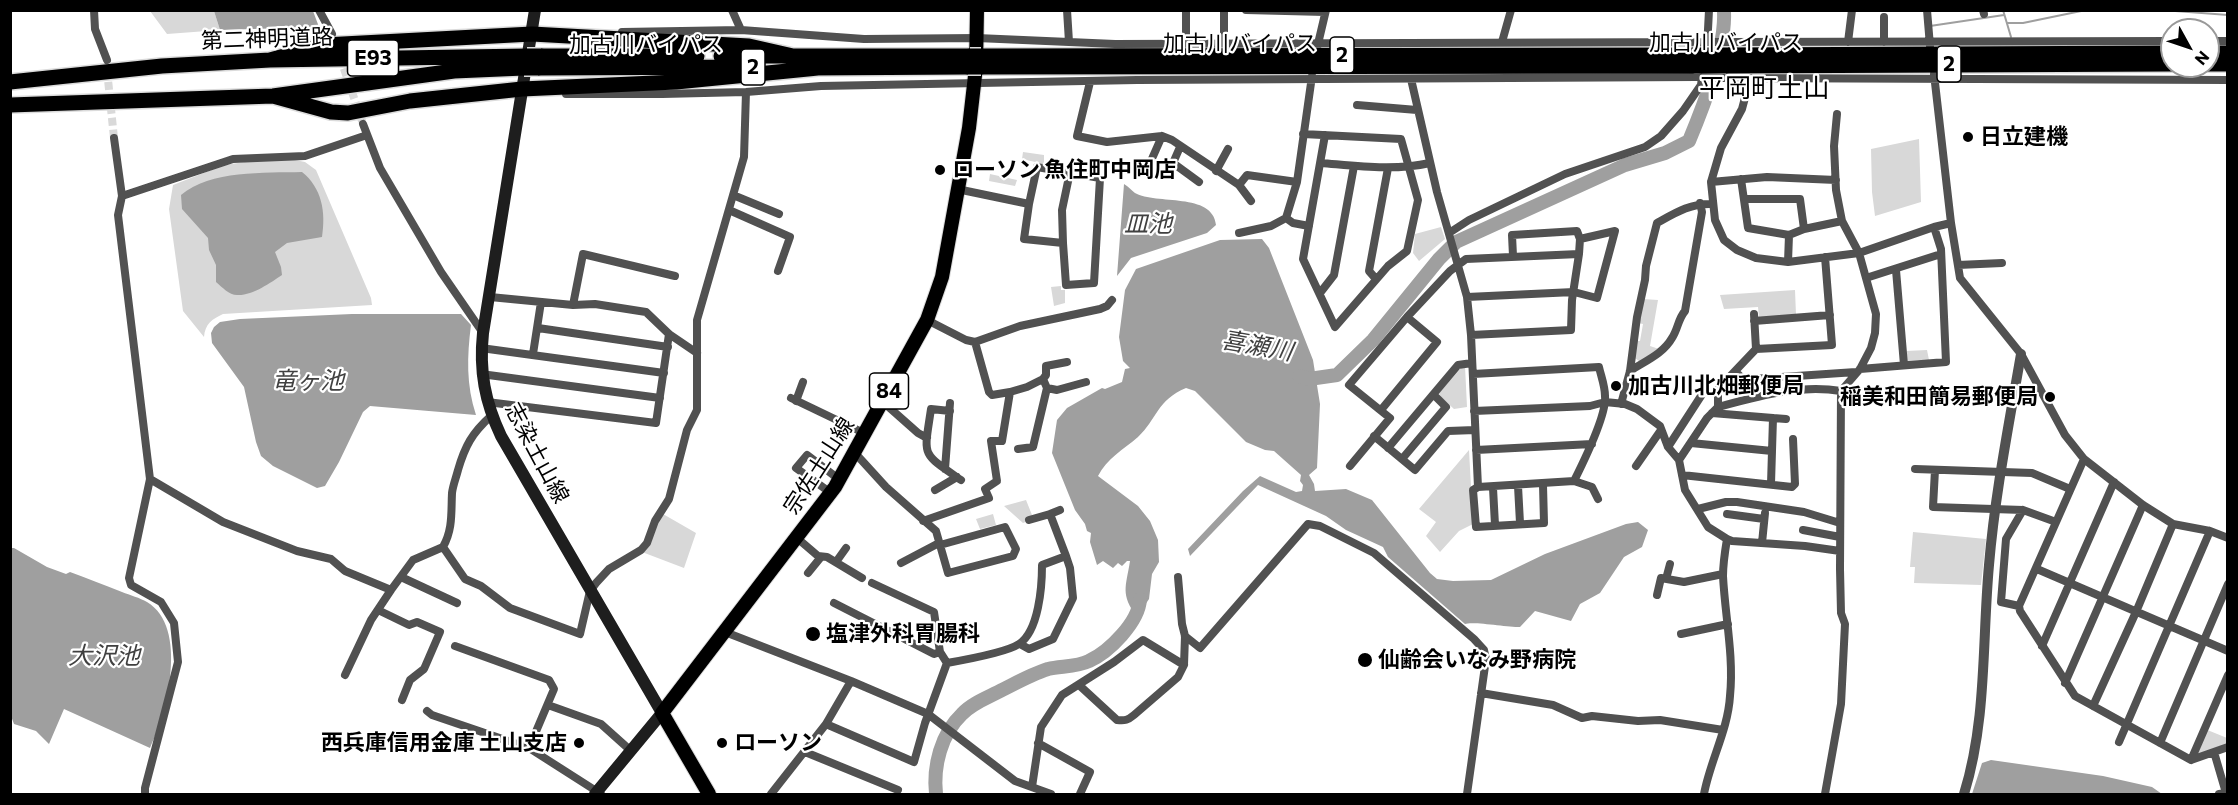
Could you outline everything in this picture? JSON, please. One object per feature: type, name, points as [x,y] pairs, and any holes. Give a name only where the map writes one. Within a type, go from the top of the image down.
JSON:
[{"type":"highway","points":[[270,60],[324,45],[532,34],[749,46],[793,56]]},
{"type":"highway","name":"加古川バイパス","points":[[1726,60],[2160,53]]},
{"type":"highway","name":"加古川バイパス","points":[[527,62],[793,56],[975,61],[1726,60],[2160,64]]},
{"type":"highway","name":"第二神明道路","points":[[10,82],[162,66],[270,60],[527,62]]},
{"type":"highway","name":"加古川バイパス","points":[[527,62],[818,68],[975,61]]},
{"type":"highway","name":"E93","points":[[10,105],[273,96],[527,62]]},
{"type":"highway","points":[[273,96],[331,112],[348,113],[410,101],[522,89],[676,82],[818,68]]},
{"type":"main road","name":"志染土山線","points":[[535,10],[481,348],[482,374],[487,402],[491,416],[512,455],[662,713]]},
{"type":"main road","name":"宗佐土山線","points":[[662,713],[840,480],[927,320],[942,277],[969,128],[974,84],[977,10]]},
{"type":"main road","points":[[598,794],[630,750],[662,713],[709,795]]},
{"type":"street","points":[[94,10],[96,29],[106,60]]},
{"type":"street","points":[[319,10],[332,34]]},
{"type":"street","points":[[732,10],[741,30]]},
{"type":"street","points":[[1067,10],[1069,42]]},
{"type":"street","points":[[1186,10],[1186,43]]},
{"type":"street","points":[[1224,10],[1224,42]]},
{"type":"street","points":[[1246,10],[1325,11],[1317,46]]},
{"type":"street","points":[[1502,42],[1511,10]]},
{"type":"street","points":[[1450,235],[1469,220],[1565,174],[1636,152],[1662,136],[1701,85],[1709,37],[1709,10]]},
{"type":"street","points":[[1848,42],[1852,10]]},
{"type":"street","points":[[1928,10],[1930,44]]},
{"type":"street","points":[[1884,17],[1884,42]]},
{"type":"street","points":[[532,34],[741,30],[864,39],[977,38],[1069,42],[1224,42],[1317,46],[1502,42],[1701,60]]},
{"type":"street","points":[[522,89],[569,94],[746,92],[821,86],[1137,80],[1311,77],[1411,79],[1726,60],[1848,42],[1930,44],[2160,41]]},
{"type":"street","points":[[1726,60],[1750,79],[1934,76],[2228,80]]},
{"type":"street","points":[[1934,76],[1951,224],[1960,278],[1971,295],[2021,354],[2065,435],[2084,459],[2143,505],[2173,524],[2210,531],[2228,538]]},
{"type":"street","points":[[1239,233],[1271,226],[1286,218],[1297,182],[1311,77]]},
{"type":"street","points":[[1411,79],[1430,163],[1467,297],[1478,487]]},
{"type":"street","points":[[1750,79],[1742,109],[1721,148],[1711,182],[1714,216],[1724,240],[1737,250],[1756,258],[1788,261],[1825,257],[1859,252],[1934,227],[1951,224]]},
{"type":"street","points":[[1090,82],[1077,136],[1107,142],[1162,136],[1172,140],[1239,185],[1251,201]]},
{"type":"street","points":[[443,547],[465,579],[481,586],[510,608],[580,634],[590,591],[609,569],[641,550],[647,543],[656,521],[669,500],[687,430],[697,410],[697,320],[744,157],[746,92]]},
{"type":"street","points":[[1357,105],[1418,110]]},
{"type":"street","points":[[1825,795],[1841,704],[1845,624],[1841,613],[1841,391],[1858,370],[1871,348],[1876,314],[1859,252],[1842,221],[1836,190],[1834,146],[1838,114]]},
{"type":"street","points":[[363,124],[380,168],[441,272],[483,333]]},
{"type":"street","points":[[1303,134],[1325,135],[1401,139],[1418,200],[1407,251],[1388,266],[1335,327],[1303,259],[1325,135]]},
{"type":"street","points":[[122,196],[233,159],[305,156],[368,135]]},
{"type":"street","points":[[1147,170],[1162,136]]},
{"type":"street","points":[[114,138],[122,196],[118,215],[150,479],[129,578],[131,585],[161,602],[174,623],[178,662],[145,795]]},
{"type":"street","points":[[1180,147],[1173,162],[1199,182]]},
{"type":"street","points":[[1216,171],[1228,149]]},
{"type":"street","points":[[1321,163],[1408,168],[1430,163]]},
{"type":"street","points":[[1320,293],[1334,275],[1354,166]]},
{"type":"street","points":[[1063,243],[1024,239],[1037,167],[1070,172],[1100,178],[1094,283],[1066,285],[1062,210],[1070,172]]},
{"type":"street","points":[[1376,279],[1369,271],[1388,168]]},
{"type":"street","points":[[1239,185],[1247,175],[1297,182]]},
{"type":"street","points":[[1711,182],[1767,177],[1836,180]]},
{"type":"street","points":[[1741,179],[1748,228],[1789,235],[1842,221]]},
{"type":"street","points":[[957,189],[1029,204]]},
{"type":"street","points":[[733,195],[779,214]]},
{"type":"street","points":[[1744,199],[1800,199],[1804,230]]},
{"type":"street","points":[[1630,371],[1663,349],[1671,340],[1685,311],[1702,212],[1700,204]]},
{"type":"street","points":[[1621,404],[1630,371],[1637,317],[1657,223],[1688,207],[1712,204]]},
{"type":"street","points":[[729,210],[790,237],[778,271]]},
{"type":"street","points":[[1286,218],[1293,223],[1309,226]]},
{"type":"street","points":[[1735,371],[1741,377],[1752,379],[1946,362],[1941,254],[1934,227]]},
{"type":"street","points":[[1471,335],[1571,330],[1580,239],[1577,231],[1512,235],[1513,256]]},
{"type":"street","points":[[1467,297],[1574,292],[1597,298],[1615,231],[1580,239]]},
{"type":"street","points":[[1788,261],[1789,235]]},
{"type":"street","points":[[573,305],[583,254],[675,276]]},
{"type":"street","points":[[1350,466],[1390,418],[1349,385],[1407,317],[1459,264],[1466,259],[1579,254]]},
{"type":"street","points":[[1866,278],[1941,254]]},
{"type":"street","points":[[1715,410],[1718,389],[1756,349],[1832,345],[1825,257]]},
{"type":"street","points":[[1958,265],[1991,267],[2002,263]]},
{"type":"street","points":[[1896,270],[1904,365]]},
{"type":"street","points":[[490,297],[573,305],[595,304],[646,312],[669,334],[697,353]]},
{"type":"street","points":[[927,320],[966,340],[975,342],[1020,326],[1100,309],[1112,300]]},
{"type":"street","points":[[533,354],[541,302]]},
{"type":"street","points":[[1756,349],[1754,317],[1830,315]]},
{"type":"street","points":[[1381,410],[1437,342],[1407,317]]},
{"type":"street","points":[[538,328],[668,347]]},
{"type":"street","points":[[487,402],[656,423],[669,334]]},
{"type":"street","points":[[975,342],[989,392],[992,395],[1045,383],[1057,390],[1086,382]]},
{"type":"street","points":[[481,348],[664,373]]},
{"type":"street","points":[[1964,795],[1981,720],[1986,606],[1995,508],[2021,354]]},
{"type":"street","points":[[1018,449],[1033,447],[1046,366],[1067,362]]},
{"type":"street","points":[[1388,448],[1458,365],[1472,363]]},
{"type":"street","points":[[1473,374],[1599,367],[1605,402],[1592,444],[1574,481]]},
{"type":"street","points":[[482,374],[660,399]]},
{"type":"street","points":[[804,382],[793,399],[866,434]]},
{"type":"street","points":[[1679,460],[1702,424],[1715,410],[1790,390],[1821,388],[1841,391]]},
{"type":"street","points":[[923,521],[989,498],[985,489],[997,481],[991,441],[1002,441],[1010,392]]},
{"type":"street","points":[[1402,459],[1446,406],[1434,395]]},
{"type":"street","points":[[1668,447],[1701,396]]},
{"type":"street","points":[[883,402],[918,433],[927,438]]},
{"type":"street","points":[[1474,411],[1590,406],[1605,402],[1621,404],[1644,413],[1660,426],[1668,447],[1679,460],[1685,490],[1708,527],[1727,539],[1840,551]]},
{"type":"street","points":[[935,490],[959,479],[933,461],[928,454],[927,438],[932,409],[950,407],[945,469]]},
{"type":"street","points":[[1715,410],[1786,419]]},
{"type":"street","points":[[345,675],[378,610],[413,561],[443,547],[449,536],[452,518],[452,490],[465,447],[478,427],[491,416]]},
{"type":"street","points":[[1771,484],[1773,418]]},
{"type":"street","points":[[1374,436],[1415,470],[1448,432],[1474,430]]},
{"type":"street","points":[[1636,466],[1661,430]]},
{"type":"street","points":[[1682,476],[1792,487],[1795,484],[1793,439]]},
{"type":"street","points":[[1691,443],[1772,451]]},
{"type":"street","points":[[1476,450],[1592,444]]},
{"type":"street","points":[[855,453],[886,487],[936,531],[940,544],[948,573],[1013,556],[1016,549],[1005,527],[940,544],[908,555],[901,563]]},
{"type":"street","points":[[831,493],[795,469],[807,455],[840,480]]},
{"type":"street","points":[[2084,459],[2019,606],[2020,611],[2075,696],[2191,760],[2228,747]]},
{"type":"street","points":[[1915,470],[2032,473],[2070,489]]},
{"type":"street","points":[[1935,470],[1934,507],[2023,510],[2056,522]]},
{"type":"street","points":[[150,479],[223,522],[297,550],[331,559],[345,571],[391,590]]},
{"type":"street","points":[[1543,484],[1544,523],[1476,527],[1473,490],[1478,487],[1492,488],[1574,481],[1592,487],[1598,499]]},
{"type":"street","points":[[2042,646],[2114,482]]},
{"type":"street","points":[[1518,486],[1520,523]]},
{"type":"street","points":[[1492,488],[1495,525]]},
{"type":"street","points":[[1698,509],[1726,502],[1737,502],[1804,512],[1840,523]]},
{"type":"street","points":[[2065,683],[2143,505]]},
{"type":"street","points":[[1029,520],[1060,510]]},
{"type":"street","points":[[2019,606],[2001,602],[2006,539],[2023,510]]},
{"type":"street","points":[[1020,644],[1029,649],[1053,639],[1073,598],[1070,568],[1050,514]]},
{"type":"street","points":[[1727,514],[1764,516],[1762,543]]},
{"type":"street","points":[[1185,636],[1200,648],[1308,524],[1320,526],[1374,553],[1484,650],[1486,659],[1467,795]]},
{"type":"street","points":[[2093,706],[2173,524]]},
{"type":"street","points":[[1803,530],[1840,537]]},
{"type":"street","points":[[2119,742],[2210,531]]},
{"type":"street","points":[[797,538],[818,556],[826,555],[862,578]]},
{"type":"street","points":[[1704,795],[1731,695],[1723,574],[1727,539]]},
{"type":"street","points":[[836,562],[846,548]]},
{"type":"street","points":[[808,573],[826,555]]},
{"type":"street","points":[[947,663],[985,655],[1020,644],[1032,627],[1041,593],[1042,566],[1066,556]]},
{"type":"street","points":[[1666,579],[1670,564]]},
{"type":"street","points":[[2037,568],[2228,651]]},
{"type":"street","points":[[1657,595],[1661,578],[1684,582],[1723,574]]},
{"type":"street","points":[[401,577],[457,603]]},
{"type":"street","points":[[1079,685],[1117,720],[1128,720],[1178,676],[1184,665],[1185,636],[1178,577]]},
{"type":"street","points":[[872,583],[934,612],[940,652],[947,663]]},
{"type":"street","points":[[2160,743],[2228,584]]},
{"type":"street","points":[[834,603],[844,605],[934,654],[940,652]]},
{"type":"street","points":[[378,610],[409,625],[417,622],[440,632],[424,669],[410,680],[402,700]]},
{"type":"street","points":[[1681,634],[1728,624]]},
{"type":"street","points":[[725,632],[928,714],[1015,781],[1051,795]]},
{"type":"street","points":[[1032,788],[1041,727],[1062,695],[1143,640],[1184,665]]},
{"type":"street","points":[[455,646],[549,680],[554,689],[529,748]]},
{"type":"street","points":[[826,724],[914,762],[928,714],[947,663]]},
{"type":"street","points":[[2191,760],[2228,675]]},
{"type":"street","points":[[771,795],[826,724],[851,681]]},
{"type":"street","points":[[1481,693],[1553,705],[1582,718],[1592,716],[1638,721],[1660,720],[1723,730]]},
{"type":"street","points":[[548,705],[601,724],[630,750]]},
{"type":"street","points":[[427,711],[432,715],[529,748],[598,794]]},
{"type":"street","points":[[1038,743],[1090,772],[1080,795]]},
{"type":"street","points":[[805,752],[845,765],[898,790]]},
{"type":"street","points":[[2214,752],[2226,793],[2219,795]]},
{"type":"shaded area","points":[[150,11],[214,11],[220,30],[167,34]]},
{"type":"shaded area","points":[[1919,139],[1921,202],[1875,216],[1871,149]]},
{"type":"shaded area","points":[[1023,152],[1044,155],[1044,164],[1022,159]]},
{"type":"shaded area","points":[[290,159],[305,162],[316,170],[372,305],[223,314],[210,323],[204,337],[183,311],[169,209],[173,185],[224,165]]},
{"type":"shaded area","points":[[990,174],[1017,180],[1015,186],[989,181]]},
{"type":"shaded area","points":[[1441,227],[1445,239],[1419,261],[1413,253],[1415,234]]},
{"type":"shaded area","points":[[1061,286],[1061,290],[1065,290],[1065,303],[1054,306],[1051,287]]},
{"type":"shaded area","points":[[1795,290],[1796,315],[1759,318],[1758,307],[1724,309],[1720,295]]},
{"type":"shaded area","points":[[1643,299],[1658,300],[1650,346],[1659,349],[1640,362],[1635,358],[1636,341],[1640,341],[1643,324],[1638,323]]},
{"type":"shaded area","points":[[1927,350],[1929,360],[1907,361],[1907,351]]},
{"type":"shaded area","points":[[1465,366],[1467,407],[1454,409],[1439,393]]},
{"type":"shaded area","points":[[1469,450],[1473,524],[1459,531],[1440,552],[1426,536],[1436,522],[1419,509]]},
{"type":"shaded area","points":[[1026,500],[1032,515],[1028,521],[1023,523],[1004,506]]},
{"type":"shaded area","points":[[663,514],[696,533],[684,568],[642,552]]},
{"type":"shaded area","points":[[993,514],[996,525],[980,529],[976,519]]},
{"type":"shaded area","points":[[1913,532],[1986,539],[1981,585],[1914,583],[1915,567],[1910,567]]},
{"type":"shaded area","points":[[2205,729],[2227,738],[2227,747],[2191,760]]},
{"type":"water","points":[[214,11],[313,11],[319,27],[220,30]]},
{"type":"water","points":[[1723,11],[1731,11],[1727,38],[1719,38]]},
{"type":"water","points":[[302,172],[314,185],[321,201],[322,237],[287,243],[275,252],[282,275],[266,285],[243,295],[228,292],[216,282],[216,265],[209,250],[208,238],[182,209],[181,195],[193,187],[222,177],[238,174]]},
{"type":"water","name":"皿池","points":[[1124,184],[1135,193],[1144,196],[1182,201],[1205,208],[1213,215],[1216,225],[1207,233],[1131,258],[1117,276]]},
{"type":"water","points":[[1262,239],[1269,248],[1313,360],[1320,404],[1317,468],[1309,475],[1315,491],[1346,489],[1372,500],[1430,573],[1437,579],[1453,581],[1491,580],[1545,554],[1626,524],[1638,522],[1648,530],[1642,547],[1624,557],[1600,593],[1580,604],[1571,621],[1535,611],[1520,627],[1465,624],[1388,557],[1383,547],[1346,530],[1326,516],[1258,485],[1190,556],[1188,549],[1260,476],[1296,492],[1302,491],[1303,485],[1300,481],[1301,475],[1274,451],[1265,450],[1246,442],[1195,391],[1186,388],[1163,404],[1138,437],[1111,459],[1098,476],[1138,506],[1150,521],[1158,540],[1159,562],[1152,574],[1149,599],[1137,617],[1126,596],[1130,561],[1122,566],[1118,563],[1113,568],[1103,561],[1097,565],[1090,542],[1091,533],[1087,531],[1075,510],[1052,453],[1057,420],[1067,408],[1102,388],[1105,389],[1122,382],[1125,369],[1130,368],[1123,361],[1119,337],[1125,290],[1136,269],[1220,240]]},
{"type":"water","name":"竜ヶ池","points":[[352,314],[461,314],[471,325],[468,370],[470,393],[476,415],[370,406],[363,412],[325,486],[317,488],[273,466],[261,456],[244,387],[212,343],[211,333],[220,322],[240,319]]},
{"type":"water","name":"大沢池","points":[[11,548],[47,567],[66,574],[70,572],[141,599],[160,614],[168,630],[171,671],[163,714],[150,748],[64,709],[49,744],[36,731],[14,724],[11,716]]},
{"type":"water","points":[[1991,760],[2103,776],[2152,787],[2162,794],[1972,794],[1982,763]]},
{"type":"waterway","name":"喜瀬川","points":[[1299,376],[1309,379],[1337,375],[1373,340],[1439,259],[1456,242],[1625,165],[1665,153],[1689,141],[1718,59],[1724,25],[1724,10]]},
{"type":"waterway","points":[[2003,10],[2011,37]]},
{"type":"waterway","points":[[2007,23],[2023,23],[2086,10]]},
{"type":"waterway","points":[[2162,10],[2228,15]]},
{"type":"waterway","points":[[1930,26],[2004,15]]},
{"type":"waterway","name":"喜瀬川","points":[[936,794],[936,772],[940,751],[949,731],[966,710],[981,700],[1036,673],[1079,664],[1097,657],[1129,626],[1140,599]]},
{"type":"tunnel","points":[[340,57],[363,124]]},
{"type":"tunnel","points":[[107,70],[114,138]]},
{"type":"place","name":"日立建機","points":[[1968,137]]},
{"type":"place","name":"ローソン 魚住町中岡店","points":[[940,170]]},
{"type":"place","name":"加古川北畑郵便局","points":[[1616,386]]},
{"type":"place","name":"稲美和田簡易郵便局","points":[[2050,397]]},
{"type":"place","name":"塩津外科胃腸科","points":[[813,634]]},
{"type":"place","name":"仙齢会いなみ野病院","points":[[1365,660]]},
{"type":"place","name":"西兵庫信用金庫 土山支店","points":[[579,743]]},
{"type":"place","name":"ローソン","points":[[722,743]]},
{"type":"district","name":"平岡町土山","points":[[1764,88]]}]
